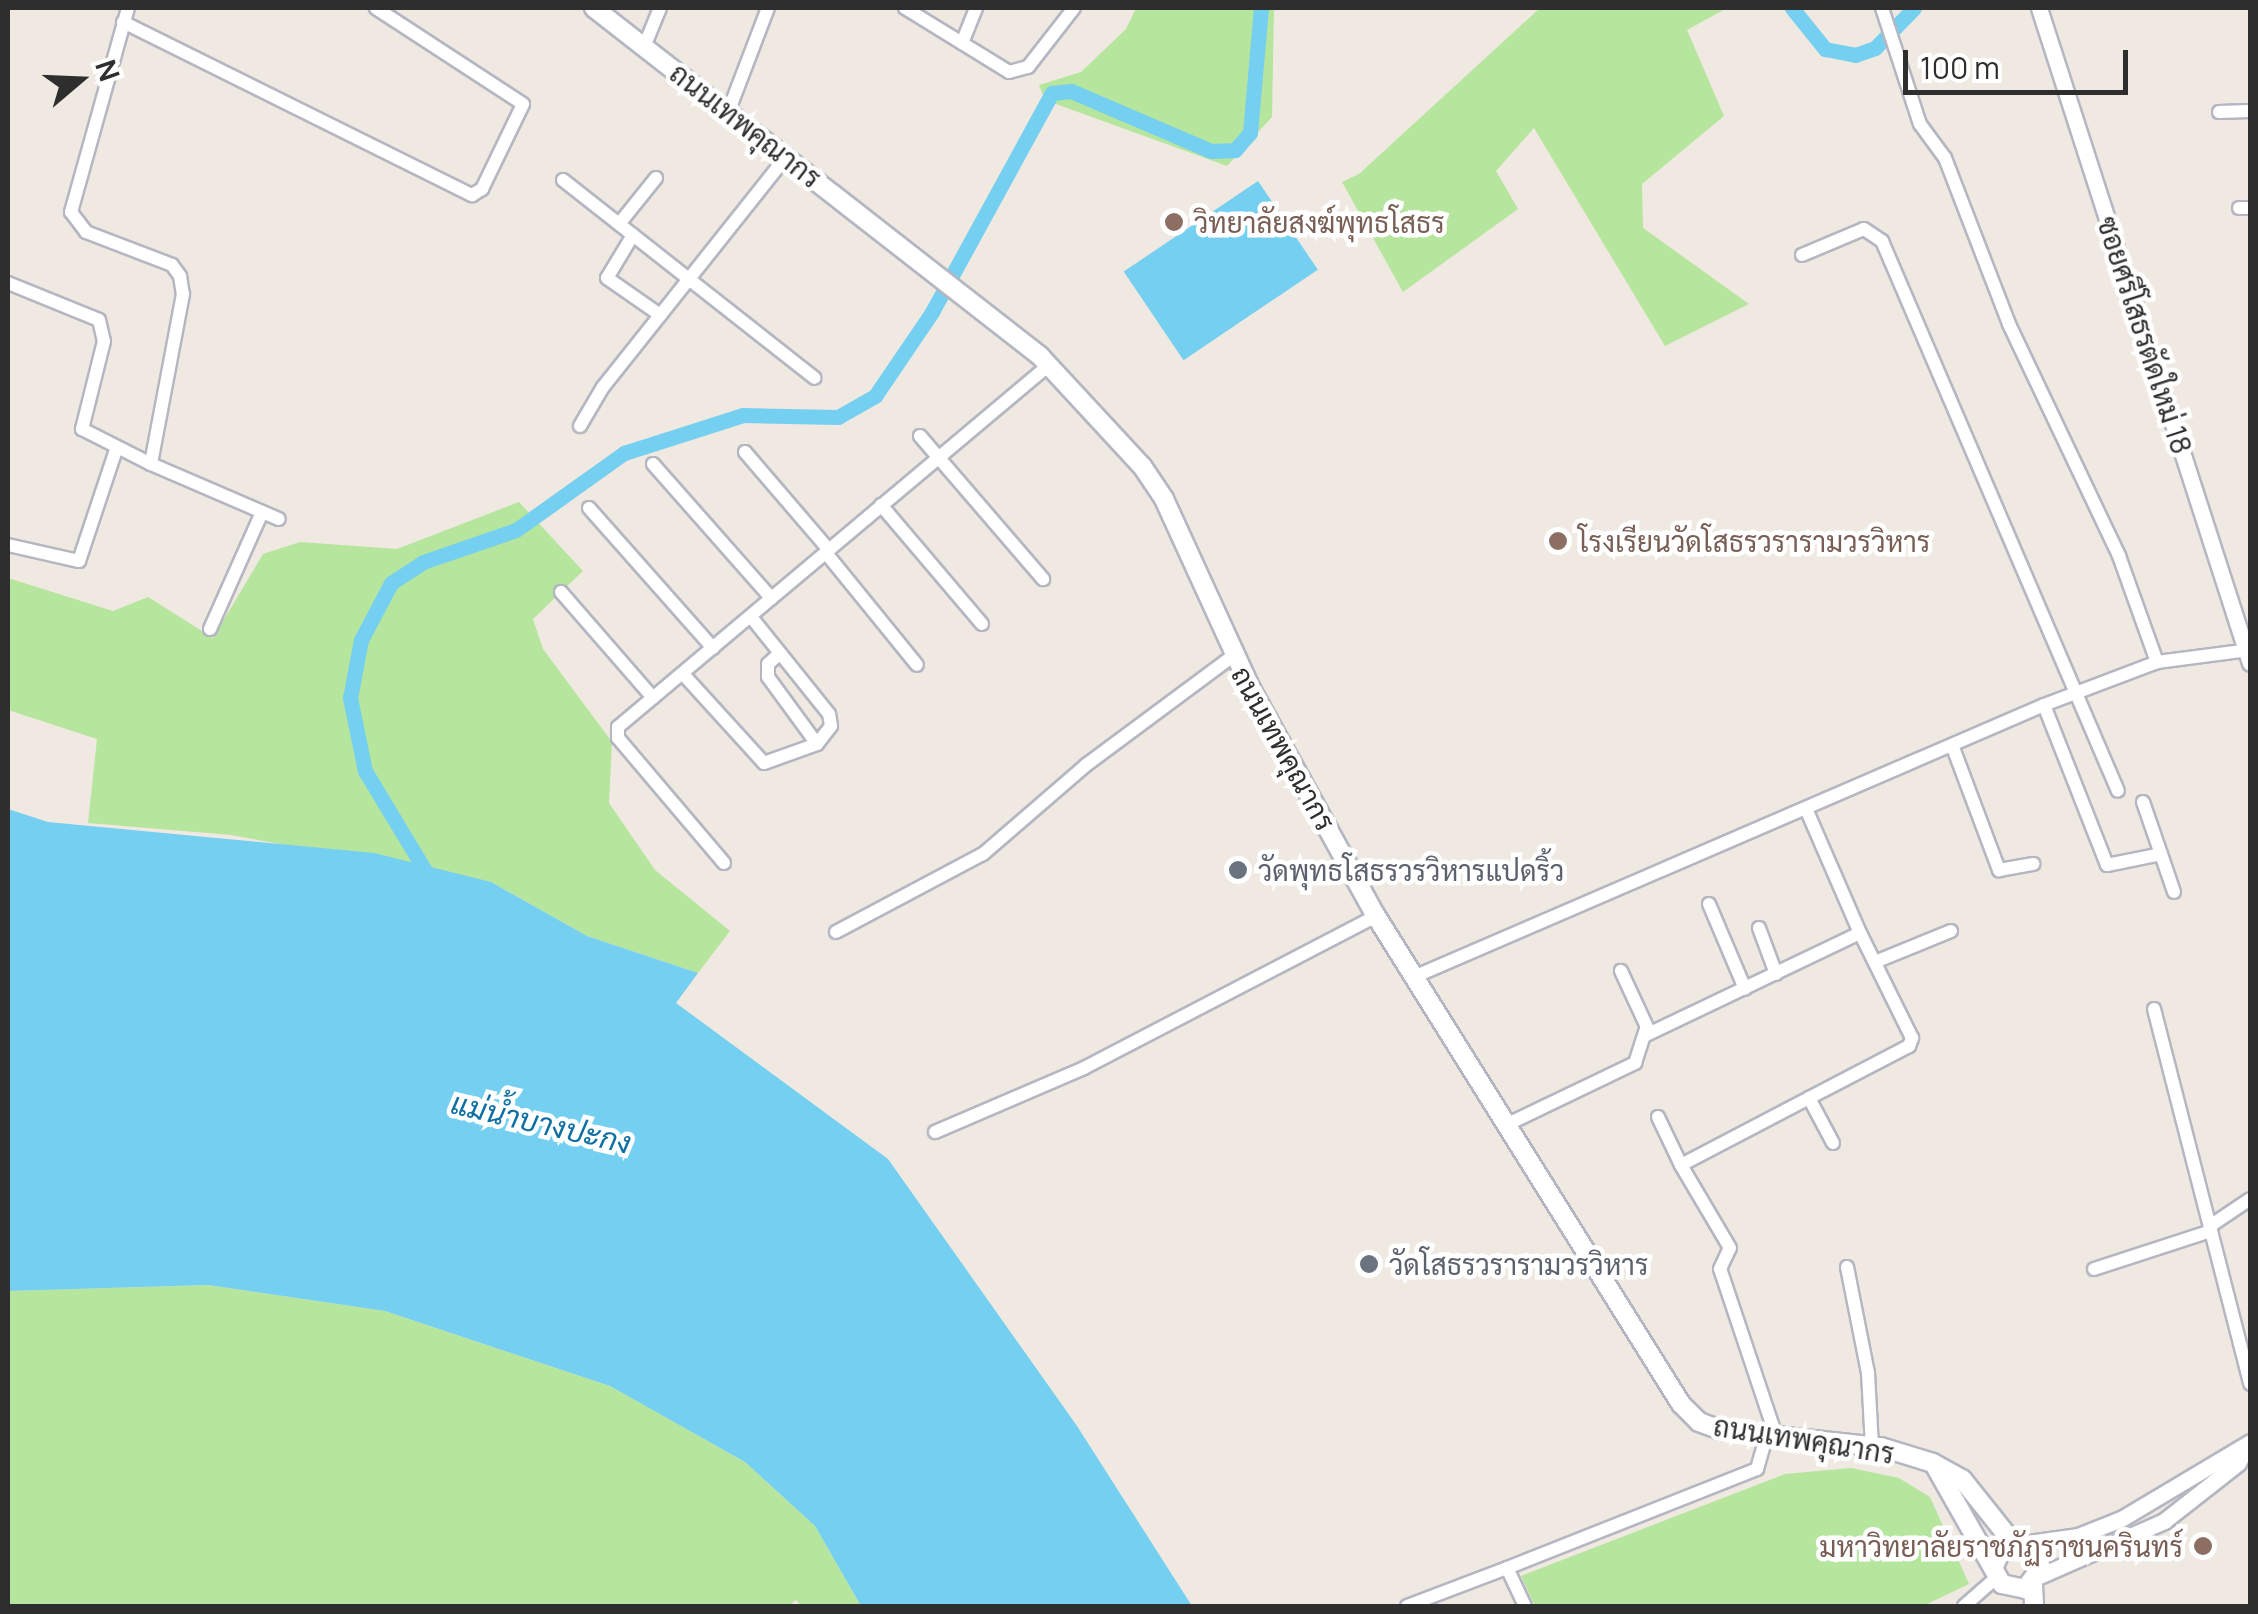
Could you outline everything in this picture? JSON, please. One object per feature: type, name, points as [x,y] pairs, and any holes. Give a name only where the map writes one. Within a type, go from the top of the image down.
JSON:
[{"type":"main road","name":"ถนนเทพคุณากร","points":[[594,8],[729,110],[1049,365],[1116,436],[1164,499],[1233,656],[1376,916],[1510,1123],[1681,1404],[1699,1422],[1771,1439],[1872,1447],[1934,1463],[1971,1488],[2018,1544],[2036,1552],[2036,1580]]},
{"type":"main road","name":"ถนนเทพคุณากร","points":[[1934,1463],[2015,1606]]},
{"type":"main road","points":[[2018,1544],[2000,1576],[2036,1580],[2034,1606]]},
{"type":"street","points":[[151,464],[183,294],[180,276],[172,265],[86,232],[71,212],[126,14],[472,195],[482,189],[523,104],[376,8]]},
{"type":"street","points":[[644,47],[660,8]]},
{"type":"street","points":[[729,110],[768,8]]},
{"type":"street","points":[[905,8],[1019,72],[1074,8]]},
{"type":"street","points":[[962,43],[976,8]]},
{"type":"street","points":[[1882,8],[1890,48],[1920,124],[1944,158],[2087,501],[2118,556],[2157,662]]},
{"type":"street","name":"ซอยศรีโสธรตัดใหม่ 18","points":[[2039,8],[2249,654]]},
{"type":"street","points":[[2219,112],[2250,111]]},
{"type":"street","points":[[580,426],[688,276],[786,157]]},
{"type":"street","points":[[619,224],[656,178]]},
{"type":"street","points":[[563,180],[815,378]]},
{"type":"street","points":[[1802,255],[1864,229],[1882,241],[2080,692],[2118,791]]},
{"type":"street","points":[[632,235],[608,278],[660,315]]},
{"type":"street","points":[[8,283],[99,320],[104,341],[82,429],[151,464],[280,519]]},
{"type":"street","points":[[724,863],[618,738],[618,727],[1049,365]]},
{"type":"street","points":[[920,436],[942,454],[1043,579]]},
{"type":"street","points":[[8,545],[79,560],[117,447]]},
{"type":"street","points":[[745,452],[917,665]]},
{"type":"street","points":[[653,464],[771,598]]},
{"type":"street","points":[[881,506],[982,624]]},
{"type":"street","points":[[589,508],[713,648]]},
{"type":"street","points":[[210,629],[262,512]]},
{"type":"street","points":[[562,592],[653,698]]},
{"type":"street","points":[[683,674],[764,763],[817,744],[831,726],[830,714],[751,617]]},
{"type":"street","points":[[780,653],[768,664],[768,678],[817,744]]},
{"type":"street","points":[[1416,976],[2044,706],[2157,662],[2249,654]]},
{"type":"street","points":[[836,932],[974,860],[1086,765],[1233,656]]},
{"type":"street","points":[[2044,706],[2104,861],[2112,866],[2161,854]]},
{"type":"street","points":[[1952,745],[1999,870],[2033,864]]},
{"type":"street","points":[[2143,802],[2174,892]]},
{"type":"street","points":[[1681,1165],[1909,1046],[1911,1032],[1860,933],[1806,809]]},
{"type":"street","points":[[1709,904],[1744,989]]},
{"type":"street","points":[[935,1132],[1084,1068],[1376,916]]},
{"type":"street","points":[[1759,928],[1776,974]]},
{"type":"street","points":[[1875,962],[1951,931]]},
{"type":"street","points":[[1510,1123],[1635,1062],[1646,1035],[1860,933]]},
{"type":"street","points":[[1620,971],[1646,1035]]},
{"type":"street","points":[[2154,1009],[2250,1384]]},
{"type":"street","points":[[1808,1098],[1833,1144]]},
{"type":"street","points":[[1407,1606],[1757,1469],[1771,1439],[1720,1268],[1730,1248],[1658,1117]]},
{"type":"street","points":[[2094,1269],[2210,1229],[2250,1198]]},
{"type":"street","points":[[1847,1267],[1868,1373],[1872,1447]]},
{"type":"street","points":[[2018,1544],[2078,1536],[2122,1519],[2249,1443]]},
{"type":"street","points":[[2036,1580],[2164,1521],[2238,1462],[2249,1443]]},
{"type":"street","points":[[1506,1568],[1524,1606]]},
{"type":"street","points":[[1964,1606],[2000,1576]]},
{"type":"green space","points":[[1136,8],[1274,8],[1272,117],[1227,166],[1045,100],[1039,85],[1081,72],[1126,29]]},
{"type":"green space","points":[[1540,8],[1727,8],[1687,30],[1724,116],[1642,184],[1643,228],[1749,304],[1665,346],[1534,128],[1496,171],[1518,209],[1403,292],[1342,182],[1359,174]]},
{"type":"green space","points":[[519,502],[583,571],[533,619],[543,649],[612,742],[609,803],[655,870],[730,931],[698,973],[587,936],[491,882],[231,835],[88,823],[97,739],[8,710],[8,578],[113,611],[148,597],[213,638],[263,554],[300,542],[397,549]]},
{"type":"green space","points":[[208,1285],[385,1311],[610,1386],[745,1462],[815,1526],[861,1606],[802,1606],[796,1600],[788,1606],[8,1606],[8,1291]]},
{"type":"green space","points":[[1851,1468],[1899,1478],[1930,1497],[1969,1584],[1923,1606],[1535,1606],[1521,1576],[1785,1474]]},
{"type":"water","points":[[1258,181],[1318,270],[1184,360],[1124,272]]},
{"type":"water","name":"แม่น้ำบางปะกง","points":[[8,809],[48,822],[374,853],[491,882],[587,936],[698,973],[676,1003],[888,1159],[1077,1426],[1192,1606],[861,1606],[815,1526],[745,1462],[610,1386],[385,1311],[208,1285],[8,1291]]},
{"type":"waterway","points":[[432,882],[365,771],[350,698],[361,640],[391,583],[423,562],[516,530],[624,453],[743,415],[838,417],[875,396],[932,312],[1052,93],[1071,91],[1211,151],[1235,150],[1250,133],[1261,8]]},
{"type":"waterway","points":[[1792,8],[1825,49],[1855,55],[1875,48],[1914,8]]},
{"type":"place","name":"วิทยาลัยสงฆ์พุทธโสธร","points":[[1174,222]]},
{"type":"place","name":"โรงเรียนวัดโสธรวรารามวรวิหาร","points":[[1558,541]]},
{"type":"place","name":"วัดพุทธโสธรวรวิหารแปดริ้ว","points":[[1238,870]]},
{"type":"place","name":"วัดโสธรวรารามวรวิหาร","points":[[1369,1264]]},
{"type":"place","name":"มหาวิทยาลัยราชภัฏราชนครินทร์","points":[[2203,1546]]}]
